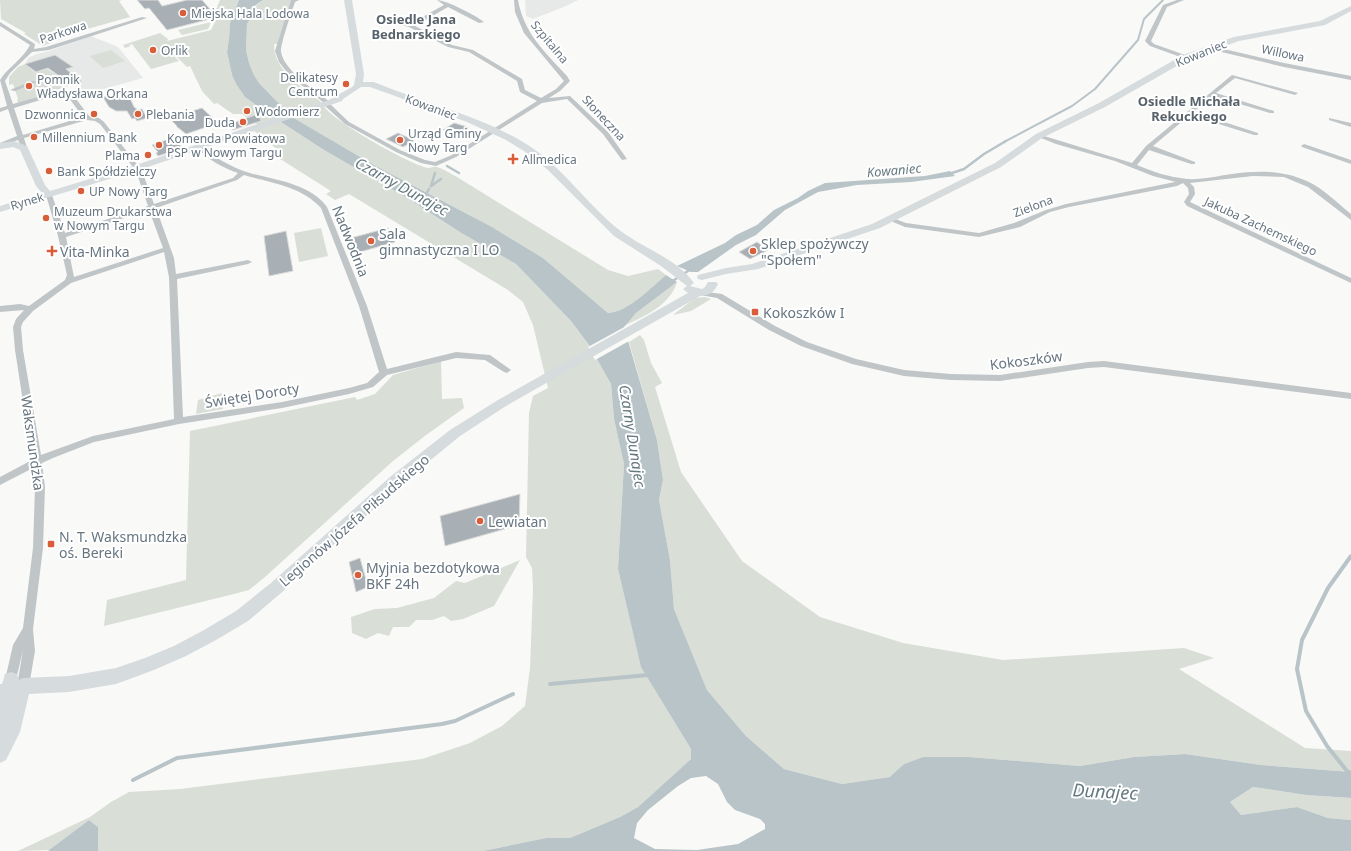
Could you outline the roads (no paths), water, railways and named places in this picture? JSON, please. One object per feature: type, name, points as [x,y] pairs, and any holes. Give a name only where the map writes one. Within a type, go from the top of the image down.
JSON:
[{"type":"street","name":"Szpitalna","points":[[297,0],[293,0],[278,51],[282,62],[291,74],[327,103],[347,123],[398,151],[428,164],[436,164],[454,156],[541,101],[563,86],[567,79],[524,30],[518,17],[516,0]]},
{"type":"street","points":[[68,281],[71,275],[62,236],[49,195],[199,147],[327,103],[364,88],[360,74],[348,0]]},
{"type":"street","points":[[440,0],[481,22]]},
{"type":"street","points":[[1182,0],[1165,6],[1148,41],[1152,45],[1186,57]]},
{"type":"street","points":[[411,26],[449,4]]},
{"type":"street","name":"Kowaniec","points":[[364,88],[396,94],[494,131],[518,143],[535,154],[613,230],[702,286],[734,271],[754,267],[852,235],[890,219],[998,166],[1039,136],[1102,105],[1186,57],[1243,38],[1322,23],[1351,8]]},
{"type":"street","name":"Parkowa","points":[[30,51],[47,49],[144,18]]},
{"type":"street","points":[[388,20],[411,26],[455,47],[472,51],[520,80],[522,91],[541,101]]},
{"type":"street","name":"Parkowa","points":[[0,24],[31,42],[33,48],[30,51]]},
{"type":"street","name":"Willowa","points":[[1211,48],[1255,59],[1351,78]]},
{"type":"street","points":[[1,81],[8,72],[30,51]]},
{"type":"street","points":[[1133,166],[1148,147],[1234,76],[1295,93]]},
{"type":"street","name":"Rynek","points":[[0,209],[49,195],[41,186],[24,148],[1,81]]},
{"type":"street","points":[[13,90],[34,82]]},
{"type":"street","points":[[0,110],[57,93],[68,92],[87,118]]},
{"type":"street","points":[[1212,94],[1272,112]]},
{"type":"street","name":"Słoneczna","points":[[541,101],[568,97],[588,113],[616,144],[624,159]]},
{"type":"street","points":[[1189,113],[1256,134]]},
{"type":"street","points":[[0,146],[21,137],[87,118],[97,119],[102,123],[136,168],[167,249],[173,277],[179,365],[179,421]]},
{"type":"street","points":[[1331,119],[1351,125]]},
{"type":"street","name":"Zielona","points":[[1039,136],[1159,175],[1183,180],[1205,180],[1256,173],[1288,176],[1303,181],[1320,191],[1351,218]]},
{"type":"street","points":[[0,146],[14,144],[24,148]]},
{"type":"street","points":[[1304,146],[1351,162]]},
{"type":"street","name":"Nadwodnia","points":[[199,147],[222,163],[243,173],[300,189],[316,197],[324,208],[363,306],[384,373]]},
{"type":"street","points":[[1148,147],[1193,163]]},
{"type":"street","points":[[62,236],[235,179],[243,173]]},
{"type":"street","name":"Zielona","points":[[890,219],[905,224],[979,235],[1017,225],[1048,211],[1068,205],[1177,184],[1183,180]]},
{"type":"street","name":"Jakuba Zachemskiego","points":[[1183,180],[1191,188],[1192,194],[1187,202],[1189,205],[1351,281]]},
{"type":"street","points":[[19,203],[34,196],[41,186]]},
{"type":"street","name":"Waksmundzka","points":[[0,728],[8,686],[29,651],[28,629],[38,548],[40,487],[16,332],[20,321],[30,310],[68,281],[167,249]]},
{"type":"street","points":[[173,277],[248,262]]},
{"type":"street","name":"Legionów Józefa Piłsudskiego","points":[[8,686],[69,684],[116,676],[180,652],[210,636],[242,616],[276,588],[430,452],[476,419],[643,324],[702,286]]},
{"type":"street","name":"Kokoszków","points":[[702,286],[772,328],[804,344],[855,362],[904,372],[951,377],[1000,378],[1104,364],[1351,396]]},
{"type":"street","points":[[0,309],[20,307],[30,310]]},
{"type":"street","name":"Świętej Doroty","points":[[0,481],[37,461],[93,439],[179,421],[282,405],[349,391],[370,385],[384,373],[456,355],[487,357],[507,370]]},
{"type":"street","name":"Waksmundzka","points":[[0,754],[11,732],[8,686]]},
{"type":"water","points":[[239,0],[263,0],[253,7],[252,16],[247,24],[246,50],[249,63],[259,83],[292,117],[374,165],[492,227],[543,258],[608,313],[616,312],[631,304],[666,275],[677,282],[636,313],[624,327],[657,440],[663,480],[659,500],[670,560],[674,609],[707,690],[746,736],[784,769],[842,784],[890,777],[904,764],[923,757],[969,757],[1080,766],[1134,757],[1185,754],[1261,765],[1351,772],[1351,798],[1306,795],[1253,787],[1230,802],[1241,815],[1297,807],[1328,818],[1351,820],[1351,851],[483,851],[546,838],[570,838],[620,817],[638,807],[691,759],[691,749],[641,667],[618,569],[624,464],[614,419],[611,384],[589,345],[571,321],[516,264],[463,234],[404,196],[324,150],[245,97],[232,75],[227,52],[230,23]],"holes":[[[706,776],[718,784],[727,802],[735,810],[760,819],[765,824],[765,829],[738,844],[697,850],[655,849],[634,838],[637,823],[648,810],[678,786],[691,778]]]},
{"type":"water","points":[[950,171],[955,176],[911,182],[857,185],[818,192],[785,210],[756,235],[736,245],[698,272],[691,272],[677,266],[725,243],[736,235],[757,225],[774,210],[825,183],[925,176]]},
{"type":"water","points":[[89,820],[98,827],[98,851],[48,851]]},
{"type":"waterway","name":"Kowaniec","points":[[1004,142],[1072,106],[1095,89],[1138,40],[1144,19],[1163,0]]},
{"type":"waterway","name":"Kowaniec","points":[[949,174],[964,169],[984,154],[1006,141]]},
{"type":"waterway","points":[[447,166],[459,173]]},
{"type":"waterway","name":"Czarny Dunajec","points":[[435,173],[431,186],[441,179]]},
{"type":"waterway","name":"Czarny Dunajec","points":[[425,196],[429,189]]},
{"type":"waterway","name":"Kowaniec","points":[[671,282],[691,269]]},
{"type":"waterway","points":[[1351,556],[1328,588],[1302,640],[1297,669],[1306,711],[1327,746],[1347,771],[1351,773]]},
{"type":"waterway","points":[[550,684],[648,675]]},
{"type":"waterway","points":[[133,780],[177,758],[442,724],[455,721],[513,694]]},
{"type":"place","name":"Miejska Hala Lodowa","points":[[183,13]]},
{"type":"place","name":"Orlik","points":[[153,50]]},
{"type":"place","name":"Delikatesy Centrum","points":[[346,84]]},
{"type":"place","name":"Pomnik Władysława Orkana","points":[[29,86]]},
{"type":"place","name":"Wodomierz","points":[[247,111]]},
{"type":"place","name":"Dzwonnica","points":[[94,114]]},
{"type":"place","name":"Plebania","points":[[138,114]]},
{"type":"place","name":"Duda","points":[[243,122]]},
{"type":"place","name":"Millennium Bank","points":[[34,137]]},
{"type":"place","name":"Urząd Gminy Nowy Targ","points":[[400,140]]},
{"type":"place","name":"Komenda Powiatowa PSP w Nowym Targu","points":[[159,145]]},
{"type":"place","name":"Plama","points":[[148,155]]},
{"type":"place","name":"Allmedica","points":[[513,159]]},
{"type":"place","name":"Bank Spółdzielczy","points":[[49,171]]},
{"type":"place","name":"UP Nowy Targ","points":[[81,191]]},
{"type":"place","name":"Muzeum Drukarstwa w Nowym Targu","points":[[46,218]]},
{"type":"place","name":"Sala gimnastyczna I LO","points":[[371,241]]},
{"type":"place","name":"Vita-Minka","points":[[52,251]]},
{"type":"place","name":"Sklep spożywczy \"Społem\"","points":[[753,251]]},
{"type":"place","name":"Kokoszków I","points":[[755,312]]},
{"type":"place","name":"Lewiatan","points":[[480,521]]},
{"type":"place","name":"N. T. Waksmundzka oś. Bereki","points":[[51,544]]},
{"type":"place","name":"Myjnia bezdotykowa BKF 24h","points":[[358,575]]},
{"type":"district","name":"Osiedle Jana Bednarskiego","points":[[416,26]]},
{"type":"district","name":"Osiedle Michała Rekuckiego","points":[[1189,108]]},
{"type":"water label","name":"Dunajec","points":[[1105,791]]}]
